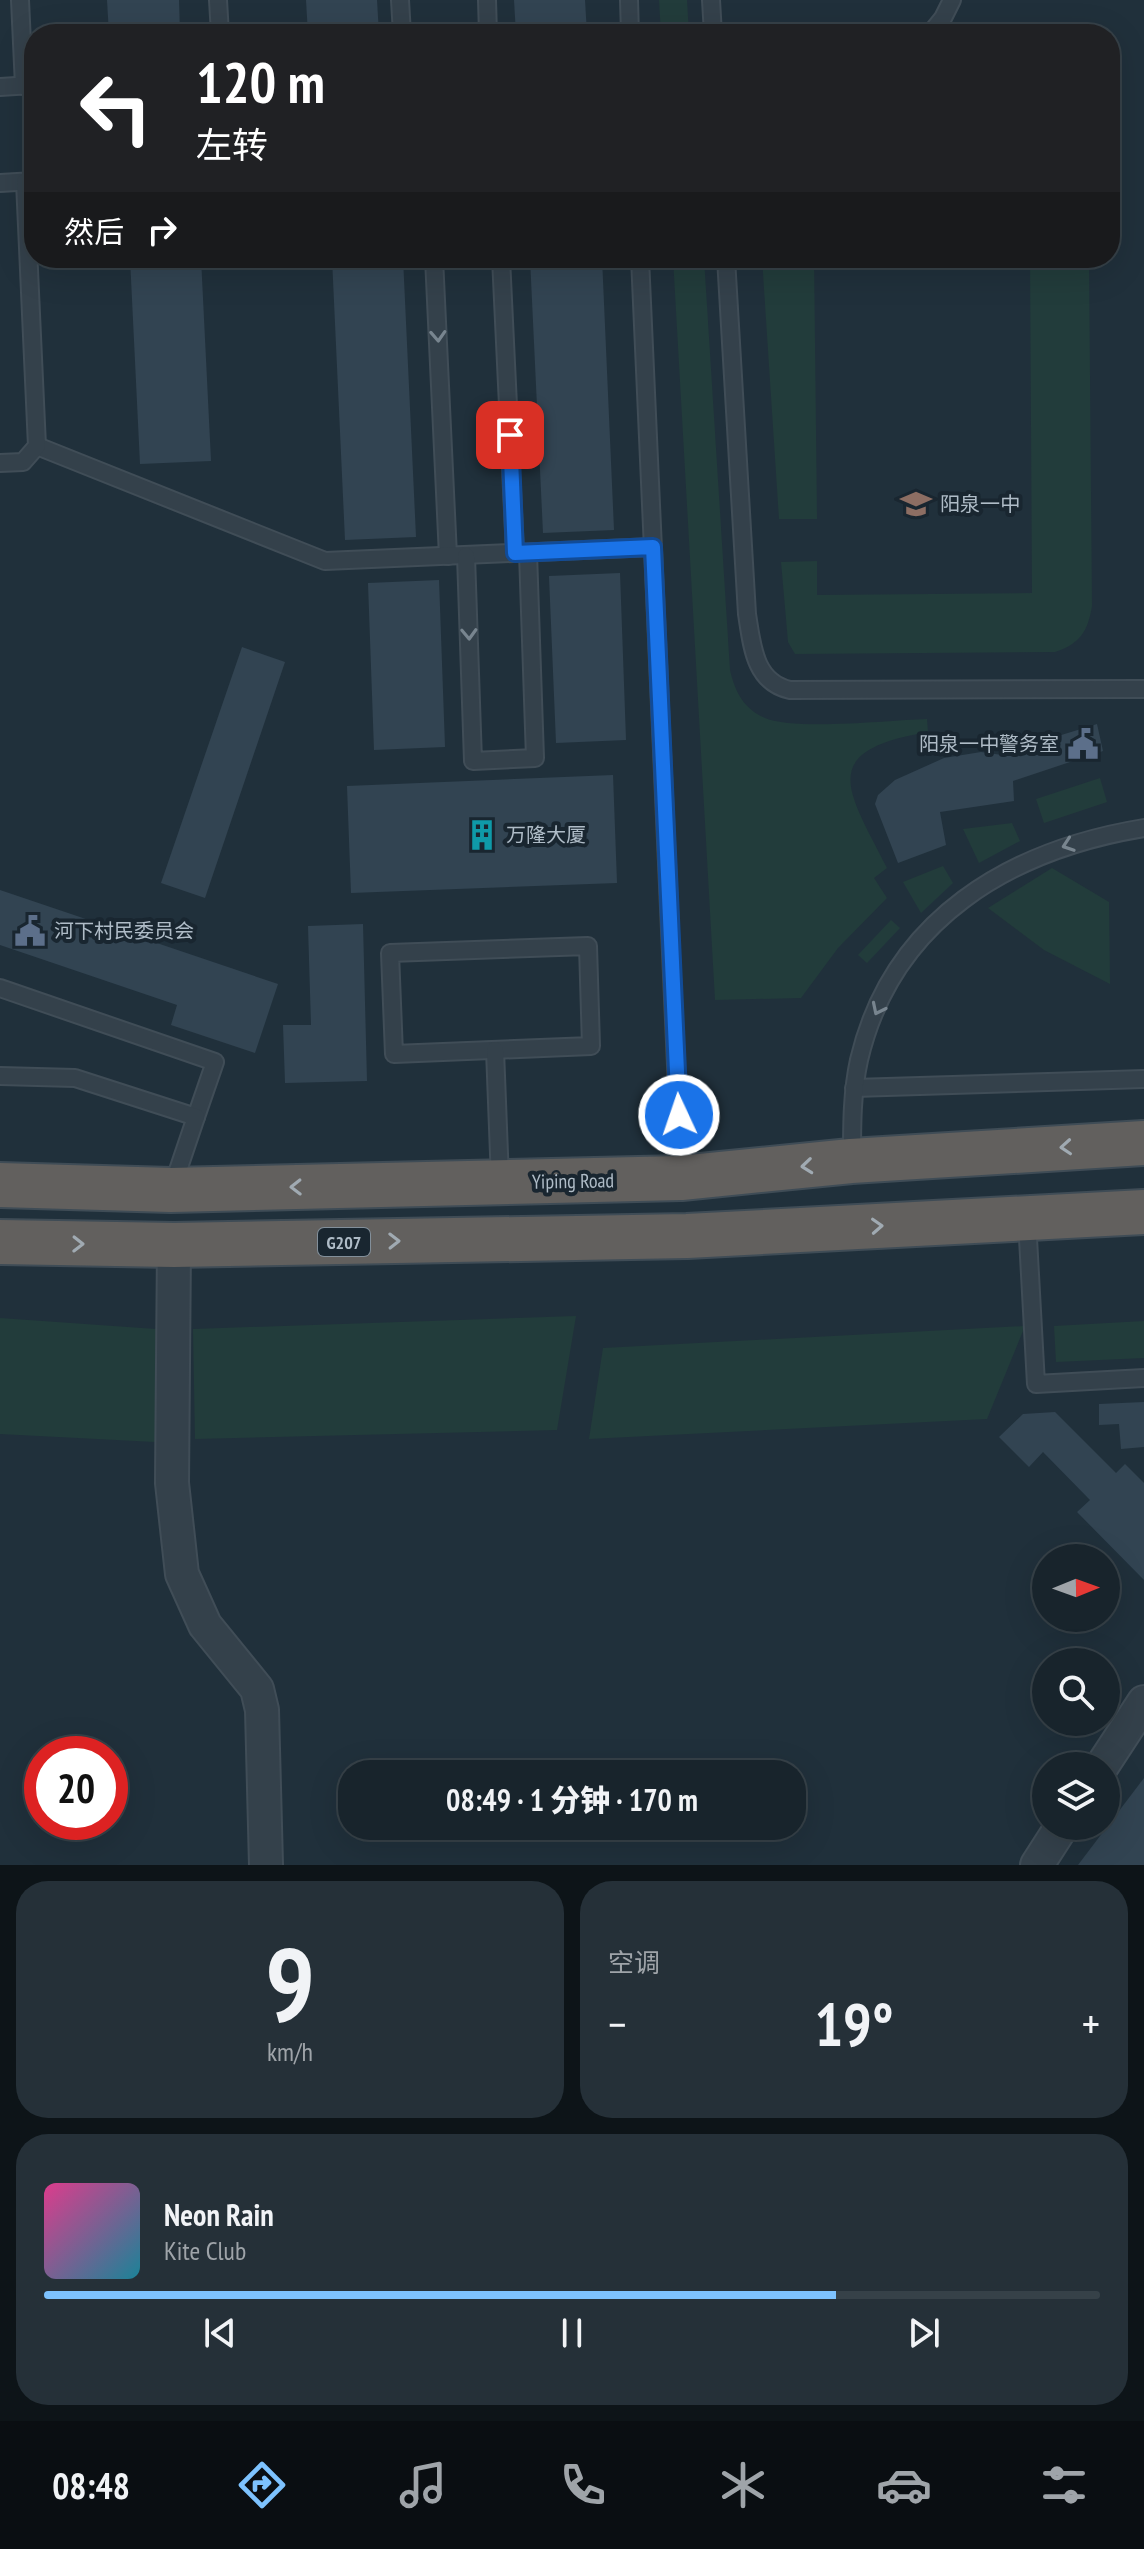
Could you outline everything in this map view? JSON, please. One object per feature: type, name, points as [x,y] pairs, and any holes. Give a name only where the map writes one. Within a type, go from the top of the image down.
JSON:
[{"type":"highway","name":"Yiping Road","points":[[0,1185],[171,1190],[681,1178],[851,1161],[1144,1143]]},
{"type":"highway","name":"G207","points":[[0,1242],[174,1245],[687,1236],[1144,1212]]},
{"type":"street","points":[[174,1245],[172,1483],[178,1552],[182,1574],[205,1625],[257,1689],[262,1710],[266,1865]]},
{"type":"street","points":[[1111,1752],[1144,1702]]},
{"type":"street","points":[[1037,1865],[1053,1840]]},
{"type":"lane","points":[[20,0],[24,38]]},
{"type":"lane","points":[[218,0],[219,24]]},
{"type":"lane","points":[[400,0],[401,24]]},
{"type":"lane","points":[[487,0],[488,24]]},
{"type":"lane","points":[[629,0],[630,24]]},
{"type":"lane","points":[[711,0],[712,24]]},
{"type":"lane","points":[[938,24],[952,0]]},
{"type":"lane","points":[[0,87],[24,85]]},
{"type":"lane","points":[[0,183],[24,181]]},
{"type":"lane","points":[[0,463],[23,462],[37,446],[32,268]]},
{"type":"lane","points":[[434,268],[448,556]]},
{"type":"lane","points":[[466,556],[473,761],[535,758],[502,268]]},
{"type":"lane","points":[[640,268],[681,1178]]},
{"type":"lane","points":[[727,268],[747,614],[751,643],[766,678],[776,687],[790,690],[1144,689]]},
{"type":"lane","points":[[37,446],[325,561],[653,547]]},
{"type":"lane","points":[[851,1161],[854,1088],[867,1037],[883,998],[920,939],[978,887],[1021,863],[1073,842],[1144,828]]},
{"type":"lane","points":[[588,946],[591,1046],[495,1050],[394,1054],[390,953],[588,946]]},
{"type":"lane","points":[[0,988],[215,1062],[171,1190]]},
{"type":"lane","points":[[495,1050],[500,1182]]},
{"type":"lane","points":[[0,1076],[75,1078],[196,1117]]},
{"type":"lane","points":[[854,1088],[1144,1079]]},
{"type":"lane","points":[[1027,1218],[1036,1384],[1144,1378]]},
{"type":"green space","points":[[659,0],[687,0],[688,24],[660,24]]},
{"type":"green space","points":[[674,268],[705,268],[730,670],[738,692],[746,705],[758,714],[779,722],[844,724],[927,719],[928,732],[892,740],[868,750],[855,763],[850,778],[861,817],[887,868],[874,878],[887,898],[838,948],[801,998],[715,1000]]},
{"type":"green space","points":[[763,268],[814,268],[817,519],[779,519]]},
{"type":"green space","points":[[1030,268],[1089,268],[1092,606],[1088,623],[1077,641],[1055,652],[795,654],[788,642],[781,562],[817,561],[817,595],[1032,593]]},
{"type":"green space","points":[[1100,778],[1107,802],[1044,823],[1036,799]]},
{"type":"green space","points":[[1012,823],[1020,841],[979,863],[963,829]]},
{"type":"green space","points":[[943,866],[953,883],[921,913],[903,882]]},
{"type":"green space","points":[[1052,868],[1109,902],[1110,984],[1044,950],[988,908]]},
{"type":"green space","points":[[891,920],[900,928],[867,963],[858,955]]},
{"type":"green space","points":[[576,1316],[557,1430],[195,1439],[193,1329]]},
{"type":"green space","points":[[0,1318],[156,1329],[155,1442],[0,1434]]},
{"type":"green space","points":[[1144,1321],[1144,1358],[1056,1362],[1054,1326]]},
{"type":"green space","points":[[1025,1326],[987,1419],[589,1439],[603,1348]]},
{"type":"building","points":[[107,0],[179,0],[180,24],[108,24]]},
{"type":"building","points":[[306,0],[377,0],[378,24],[307,24]]},
{"type":"building","points":[[514,0],[585,0],[586,24],[515,24]]},
{"type":"building","points":[[130,268],[201,268],[211,461],[140,464]]},
{"type":"building","points":[[332,268],[403,268],[416,537],[345,540]]},
{"type":"building","points":[[530,268],[602,268],[614,530],[543,533]]},
{"type":"building","points":[[620,573],[626,740],[556,743],[549,576]]},
{"type":"building","points":[[439,580],[445,747],[374,750],[368,583]]},
{"type":"building","points":[[242,647],[285,662],[205,898],[161,883]]},
{"type":"building","points":[[1097,724],[1103,751],[1013,781],[1014,801],[940,812],[946,845],[898,863],[875,804],[878,795],[895,780],[944,758],[981,752],[1009,756],[1029,745]]},
{"type":"building","name":"万隆大厦","points":[[613,775],[617,883],[351,893],[347,786]]},
{"type":"building","points":[[0,890],[278,984],[255,1053],[171,1025],[177,1005],[0,945]]},
{"type":"building","points":[[363,924],[367,1081],[285,1083],[283,1025],[311,1025],[308,926]]},
{"type":"building","points":[[1144,1402],[1144,1447],[1121,1449],[1119,1424],[1099,1425],[1099,1404]]},
{"type":"building","points":[[1055,1412],[1116,1473],[1125,1464],[1144,1483],[1144,1580],[1120,1556],[1120,1544],[1109,1544],[1077,1512],[1090,1500],[1043,1452],[1029,1467],[999,1437],[1023,1414]]},
{"type":"building","points":[[1144,1778],[1144,1865],[1078,1865],[1097,1840],[1120,1840],[1120,1810]]},
{"type":"place","name":"阳泉一中","points":[[916,504]]},
{"type":"place","name":"阳泉一中警务室","points":[[1083,744]]},
{"type":"place","name":"万隆大厦","points":[[482,835]]},
{"type":"place","name":"河下村民委员会","points":[[30,931]]},
{"type":"route","points":[[510,435],[515,553],[653,547],[679,1115]]}]
